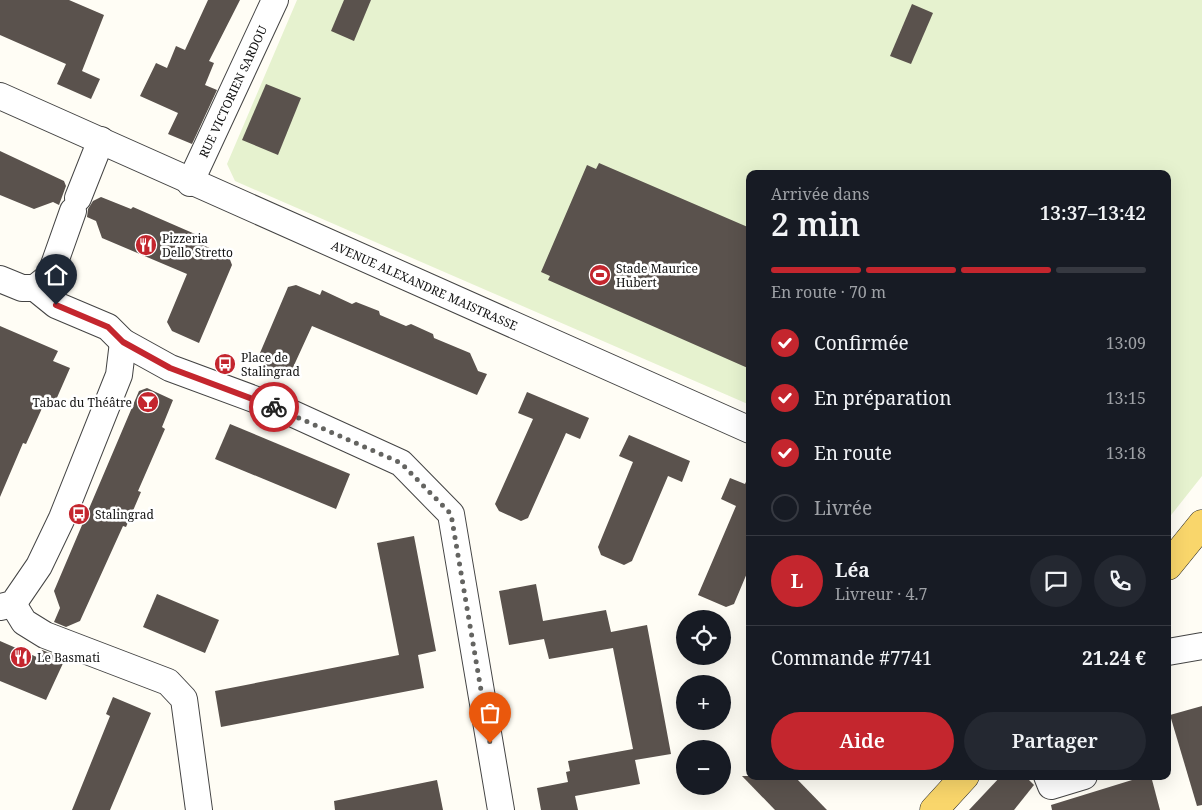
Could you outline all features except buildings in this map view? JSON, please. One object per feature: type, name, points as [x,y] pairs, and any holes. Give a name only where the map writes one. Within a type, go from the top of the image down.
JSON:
[{"type":"main road","points":[[1171,562],[1202,524]]},
{"type":"main road","points":[[934,810],[961,780]]},
{"type":"street","name":"RUE VICTORIEN SARDOU","points":[[190,183],[274,0]]},
{"type":"street","name":"AVENUE ALEXANDRE MAISTRASSE","points":[[0,96],[101,140],[190,183],[286,222],[746,428]]},
{"type":"street","points":[[0,279],[22,288],[35,288],[50,276],[101,140]]},
{"type":"street","points":[[35,288],[56,305],[108,327],[123,342],[170,368],[289,412],[401,463],[451,514],[501,810]]},
{"type":"street","points":[[123,342],[119,375],[62,518],[40,566],[6,606],[24,622],[46,635],[168,682],[184,699],[199,810]]},
{"type":"street","points":[[1171,651],[1202,646]]},
{"type":"street","points":[[1049,780],[1051,786],[1071,780]]},
{"type":"green space","name":"Stade Maurice Hubert","points":[[297,0],[1202,0],[1202,476],[1171,515],[1171,170],[746,170],[746,403],[235,181],[227,164]]},
{"type":"way so far","points":[[274,407],[401,463],[451,514],[490,743]]},
{"type":"place","name":"Pizzeria Dello Stretto","points":[[146,245]]},
{"type":"place","name":"Stade Maurice Hubert","points":[[600,275]]},
{"type":"place","name":"Place de Stalingrad","points":[[225,364]]},
{"type":"place","name":"Tabac du Théâtre","points":[[148,402]]},
{"type":"place","name":"Stalingrad","points":[[79,514]]},
{"type":"place","name":"Le Basmati","points":[[21,657]]},
{"type":"route","points":[[56,305],[108,327],[123,342],[170,368],[274,407]]}]
